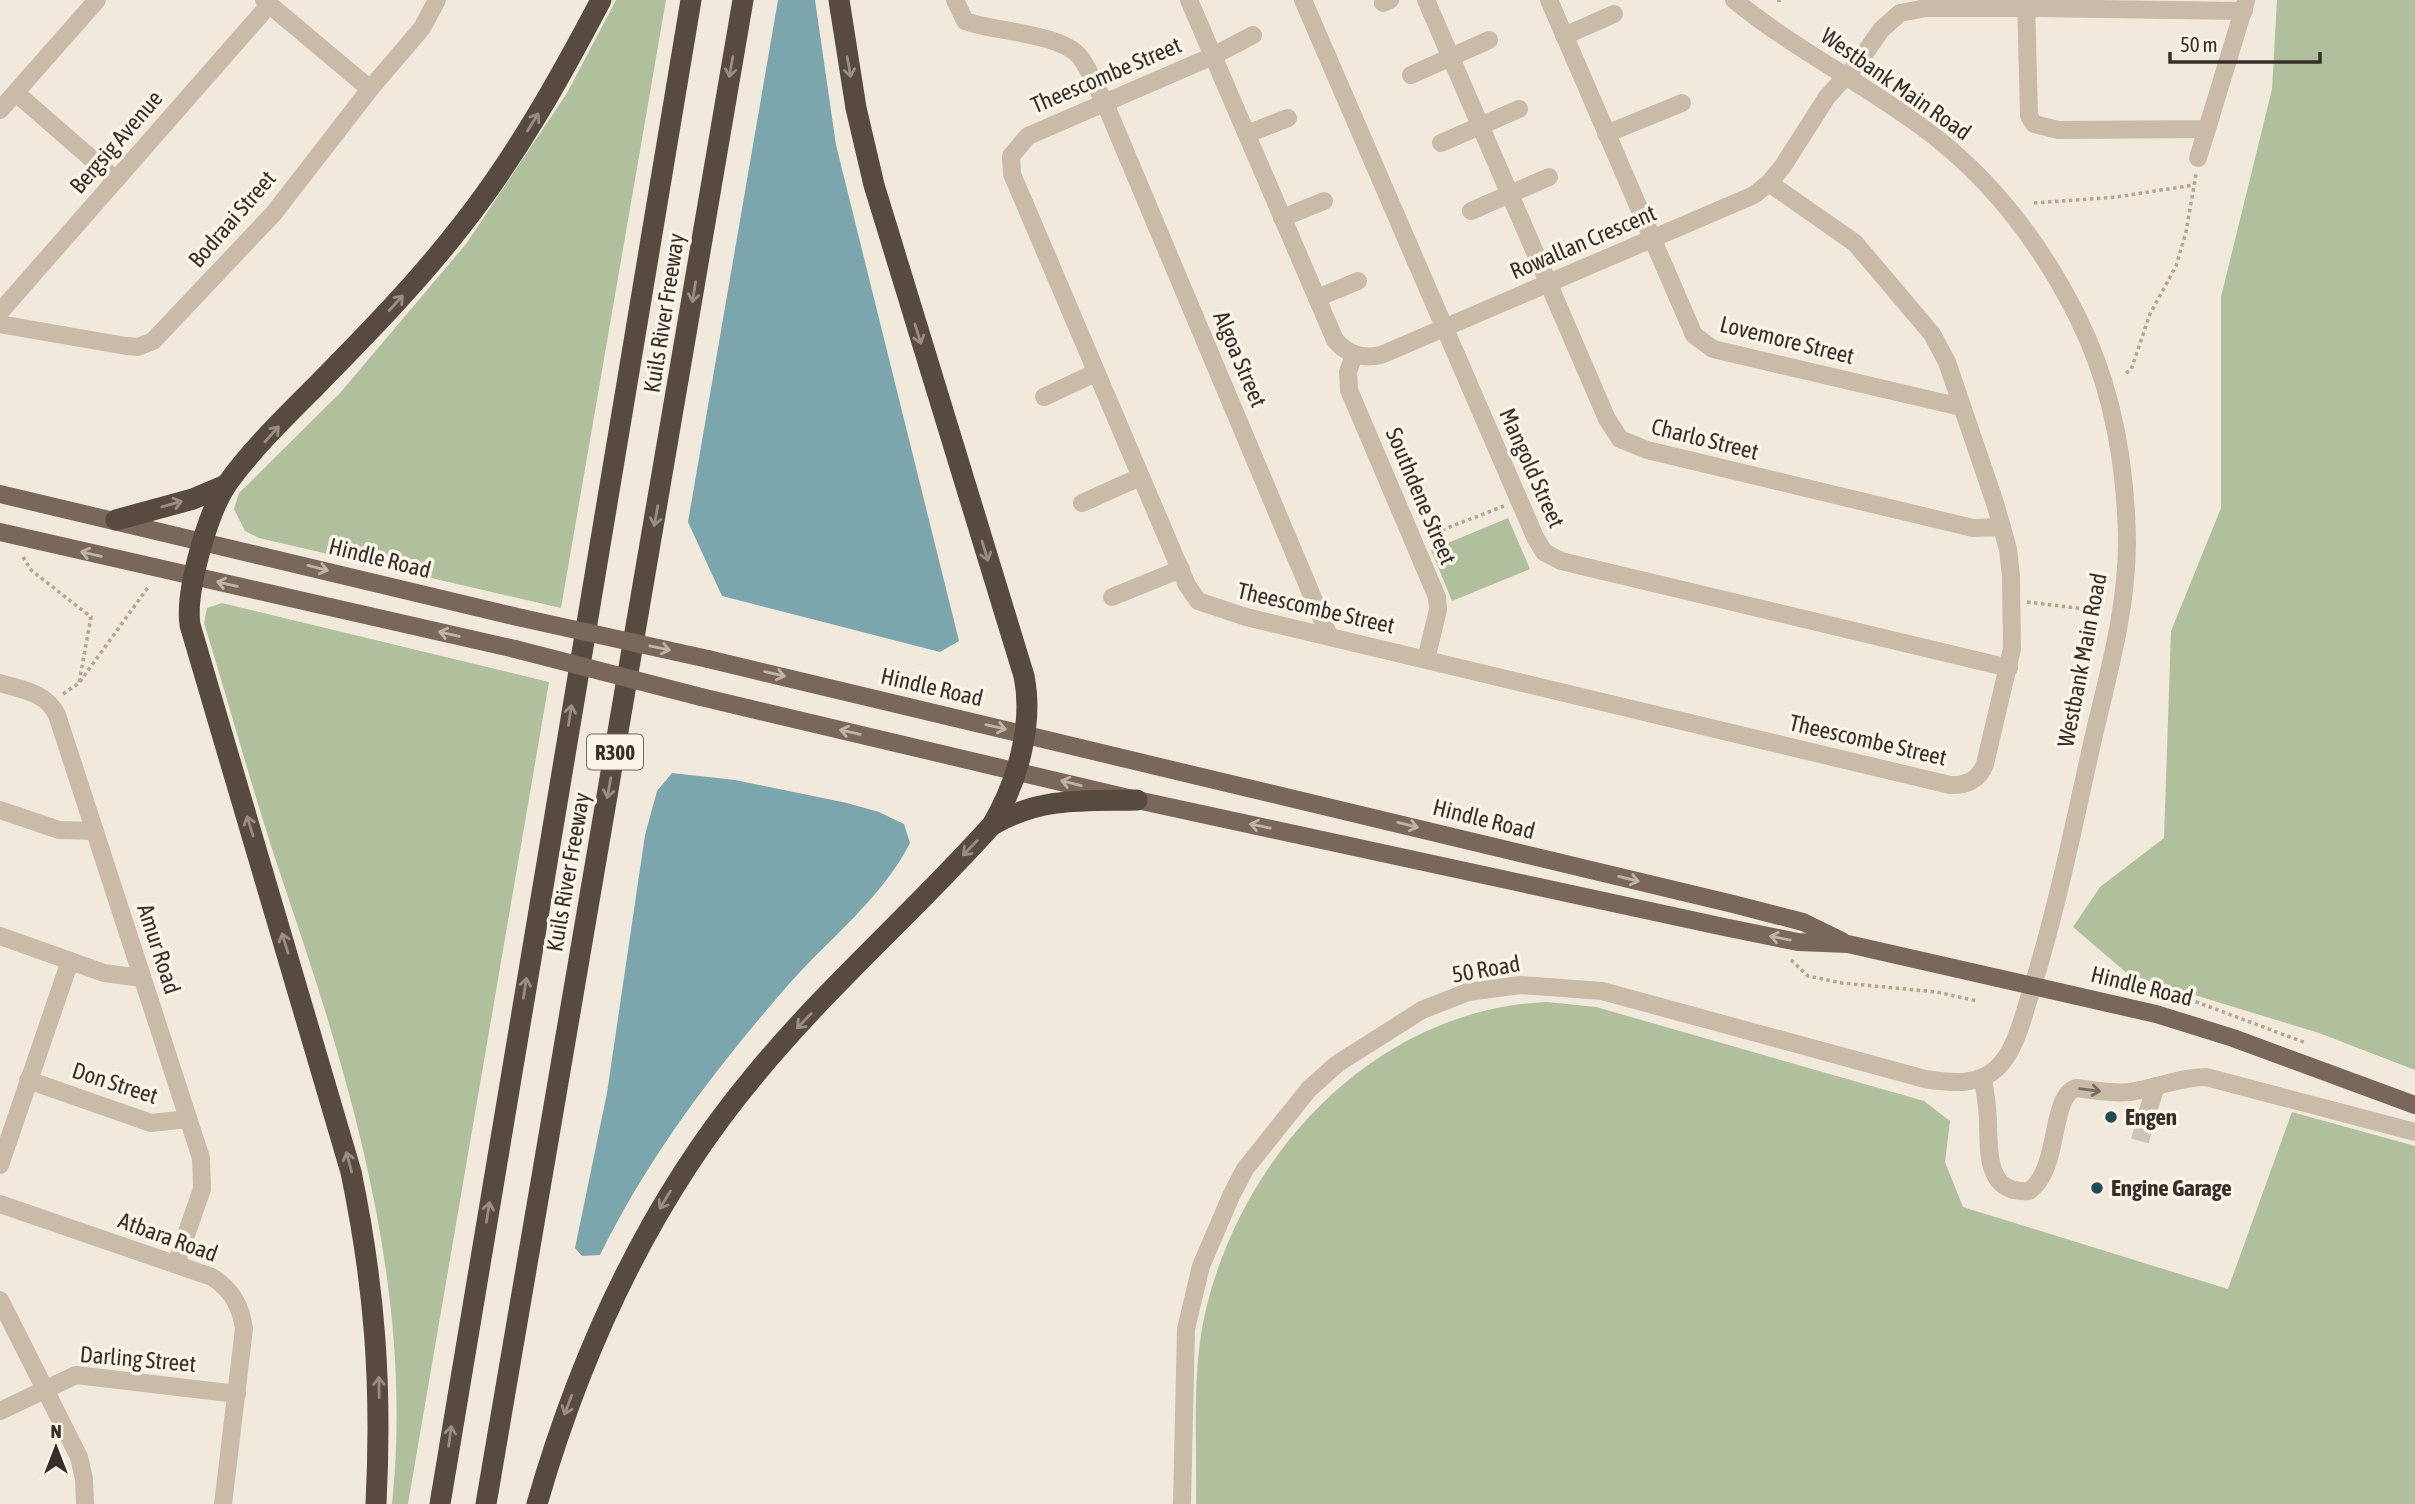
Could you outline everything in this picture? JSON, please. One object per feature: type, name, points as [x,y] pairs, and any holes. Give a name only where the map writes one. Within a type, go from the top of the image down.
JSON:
[{"type":"highway","points":[[376,1504],[380,1385],[365,1236],[331,1097],[190,625],[188,599],[204,541],[226,485],[292,410],[398,302],[463,224],[547,99],[601,0]]},
{"type":"highway","name":"Kuils River Freeway","points":[[440,1504],[691,0]]},
{"type":"highway","name":"Kuils River Freeway","points":[[486,1504],[743,0]]},
{"type":"highway","points":[[537,1504],[562,1420],[618,1284],[683,1171],[754,1076],[992,825],[1006,802],[1024,733],[1028,702],[1024,676],[874,185],[856,108],[839,0]]},
{"type":"highway","points":[[116,520],[193,499],[226,485]]},
{"type":"highway","points":[[992,825],[1017,811],[1057,801],[1137,800]]},
{"type":"main road","name":"Hindle Road","points":[[0,494],[522,618],[1024,733],[1733,904],[1803,922],[1848,944]]},
{"type":"main road","name":"Hindle Road","points":[[0,533],[515,649],[701,697],[1015,769],[1137,800],[1724,927],[1798,942],[1848,944],[2033,984],[2183,1021],[2415,1105]]},
{"type":"street","points":[[0,110],[97,0]]},
{"type":"street","name":"Bodraai Street","points":[[0,324],[126,346],[138,347],[153,341],[274,212],[370,89],[422,28],[437,0]]},
{"type":"street","name":"Algoa Street","points":[[955,0],[965,21],[983,28],[1053,41],[1080,57],[1104,101],[1328,636]]},
{"type":"street","points":[[1189,0],[1335,340],[1354,355]]},
{"type":"street","name":"Mangold Street","points":[[1303,0],[1535,537],[1552,558],[2009,668]]},
{"type":"street","name":"Charlo Street","points":[[1426,0],[1607,419],[1628,445],[1973,528],[2002,527]]},
{"type":"street","name":"Lovemore Street","points":[[1549,0],[1688,325],[1703,344],[1961,407]]},
{"type":"street","name":"Westbank Main Road","points":[[1734,0],[1923,127],[1965,162],[2021,224],[2057,279],[2078,319],[2110,404],[2125,497],[2127,547],[2120,613],[2067,856],[2033,984]]},
{"type":"street","points":[[267,2],[370,89]]},
{"type":"street","name":"Bergsig Avenue","points":[[0,312],[267,2]]},
{"type":"street","points":[[2026,4],[2027,106],[2034,124],[2058,130],[2207,129]]},
{"type":"street","name":"Rowallan Crescent","points":[[1354,355],[1381,355],[1754,195],[1769,183],[1827,97],[1881,30],[1900,13],[1926,8],[2026,4],[2245,6]]},
{"type":"street","points":[[2198,158],[2245,6]]},
{"type":"street","points":[[1564,36],[1614,14]]},
{"type":"street","points":[[1213,56],[1253,34]]},
{"type":"street","points":[[1411,75],[1489,40]]},
{"type":"street","name":"Theescombe Street","points":[[1213,56],[1028,136],[1014,149],[1010,163],[1095,373],[1192,594],[1211,608],[1957,786],[1972,781],[1982,771],[2009,668],[2011,600],[2008,549],[2002,527],[1941,347],[1855,243],[1769,183]]},
{"type":"street","points":[[16,93],[116,180]]},
{"type":"street","points":[[1606,134],[1682,103]]},
{"type":"street","points":[[1441,143],[1519,109]]},
{"type":"street","points":[[1247,134],[1289,118]]},
{"type":"street","points":[[1471,211],[1549,177]]},
{"type":"street","points":[[1282,218],[1324,201]]},
{"type":"street","points":[[1317,298],[1358,281]]},
{"type":"street","name":"Southdene Street","points":[[1354,355],[1348,372],[1349,390],[1438,601],[1426,659]]},
{"type":"street","points":[[1044,397],[1095,373]]},
{"type":"street","points":[[1082,503],[1140,477]]},
{"type":"street","points":[[1112,597],[1181,569]]},
{"type":"street","points":[[0,683],[37,694],[49,703]]},
{"type":"street","name":"Amur Road","points":[[49,703],[57,715],[201,1158],[204,1182],[176,1264]]},
{"type":"street","points":[[0,810],[59,830],[95,831]]},
{"type":"street","points":[[0,936],[117,976],[142,978]]},
{"type":"street","points":[[0,1165],[70,961]]},
{"type":"street","points":[[2033,984],[2010,1050],[1999,1066],[1983,1078],[1989,1161],[2000,1183],[2008,1189],[2019,1192],[2034,1188],[2050,1161],[2063,1099],[2070,1090],[2114,1093],[2156,1086],[2185,1077],[2233,1082],[2415,1132]]},
{"type":"street","name":"50 Road","points":[[1182,1504],[1186,1329],[1201,1266],[1226,1206],[1245,1169],[1309,1089],[1337,1064],[1422,1010],[1468,992],[1520,985],[1602,991],[1925,1079],[1966,1082],[1983,1078]]},
{"type":"street","name":"Don Street","points":[[28,1080],[151,1122],[188,1119]]},
{"type":"street","points":[[2146,1118],[2156,1086]]},
{"type":"street","name":"Atbara Road","points":[[0,1204],[176,1264],[220,1282],[239,1306],[244,1329],[223,1504]]},
{"type":"street","points":[[0,1300],[79,1457],[85,1504]]},
{"type":"street","name":"Darling Street","points":[[0,1411],[69,1377],[85,1375],[237,1394]]},
{"type":"path","points":[[2126,373],[2131,370],[2150,314],[2176,266],[2186,232],[2198,158]]},
{"type":"path","points":[[2034,202],[2116,197],[2194,185]]},
{"type":"path","points":[[1420,539],[1511,503]]},
{"type":"path","points":[[19,552],[31,569],[91,617],[79,683]]},
{"type":"path","points":[[49,703],[79,683],[150,584]]},
{"type":"path","points":[[2011,600],[2102,611]]},
{"type":"path","points":[[1781,955],[1808,976],[1842,983],[1937,992],[1977,1001]]},
{"type":"green space","points":[[616,0],[666,0],[561,608],[259,538],[245,531],[234,509],[239,493],[340,393],[466,244],[567,93]]},
{"type":"green space","points":[[2277,0],[2415,0],[2415,1070],[2319,1033],[2129,975],[2073,927],[2100,887],[2164,838],[2171,631],[2221,508],[2221,297],[2272,89]]},
{"type":"green space","points":[[1508,518],[1530,569],[1452,601],[1431,550]]},
{"type":"green space","points":[[222,603],[549,682],[408,1504],[392,1504],[397,1426],[394,1349],[386,1272],[373,1195],[335,1044],[204,623],[207,608]]},
{"type":"green space","points":[[1547,1002],[1596,1007],[1924,1101],[1950,1121],[1945,1162],[1963,1207],[2228,1289],[2292,1112],[2415,1146],[2415,1504],[1196,1504],[1196,1390],[1203,1323],[1220,1262],[1246,1205],[1280,1151],[1322,1104],[1370,1063],[1424,1032],[1484,1011]]},
{"type":"water","points":[[778,0],[815,0],[836,145],[959,641],[940,652],[722,596],[688,522]]},
{"type":"water","points":[[672,773],[735,780],[879,812],[904,824],[910,843],[870,900],[789,984],[710,1080],[640,1182],[600,1255],[582,1256],[575,1248],[607,1093],[645,835],[657,791]]},
{"type":"tunnel","points":[[2140,1141],[2146,1117]]},
{"type":"place","name":"Engen","points":[[2111,1117]]},
{"type":"place","name":"Engine Garage","points":[[2097,1188]]}]
